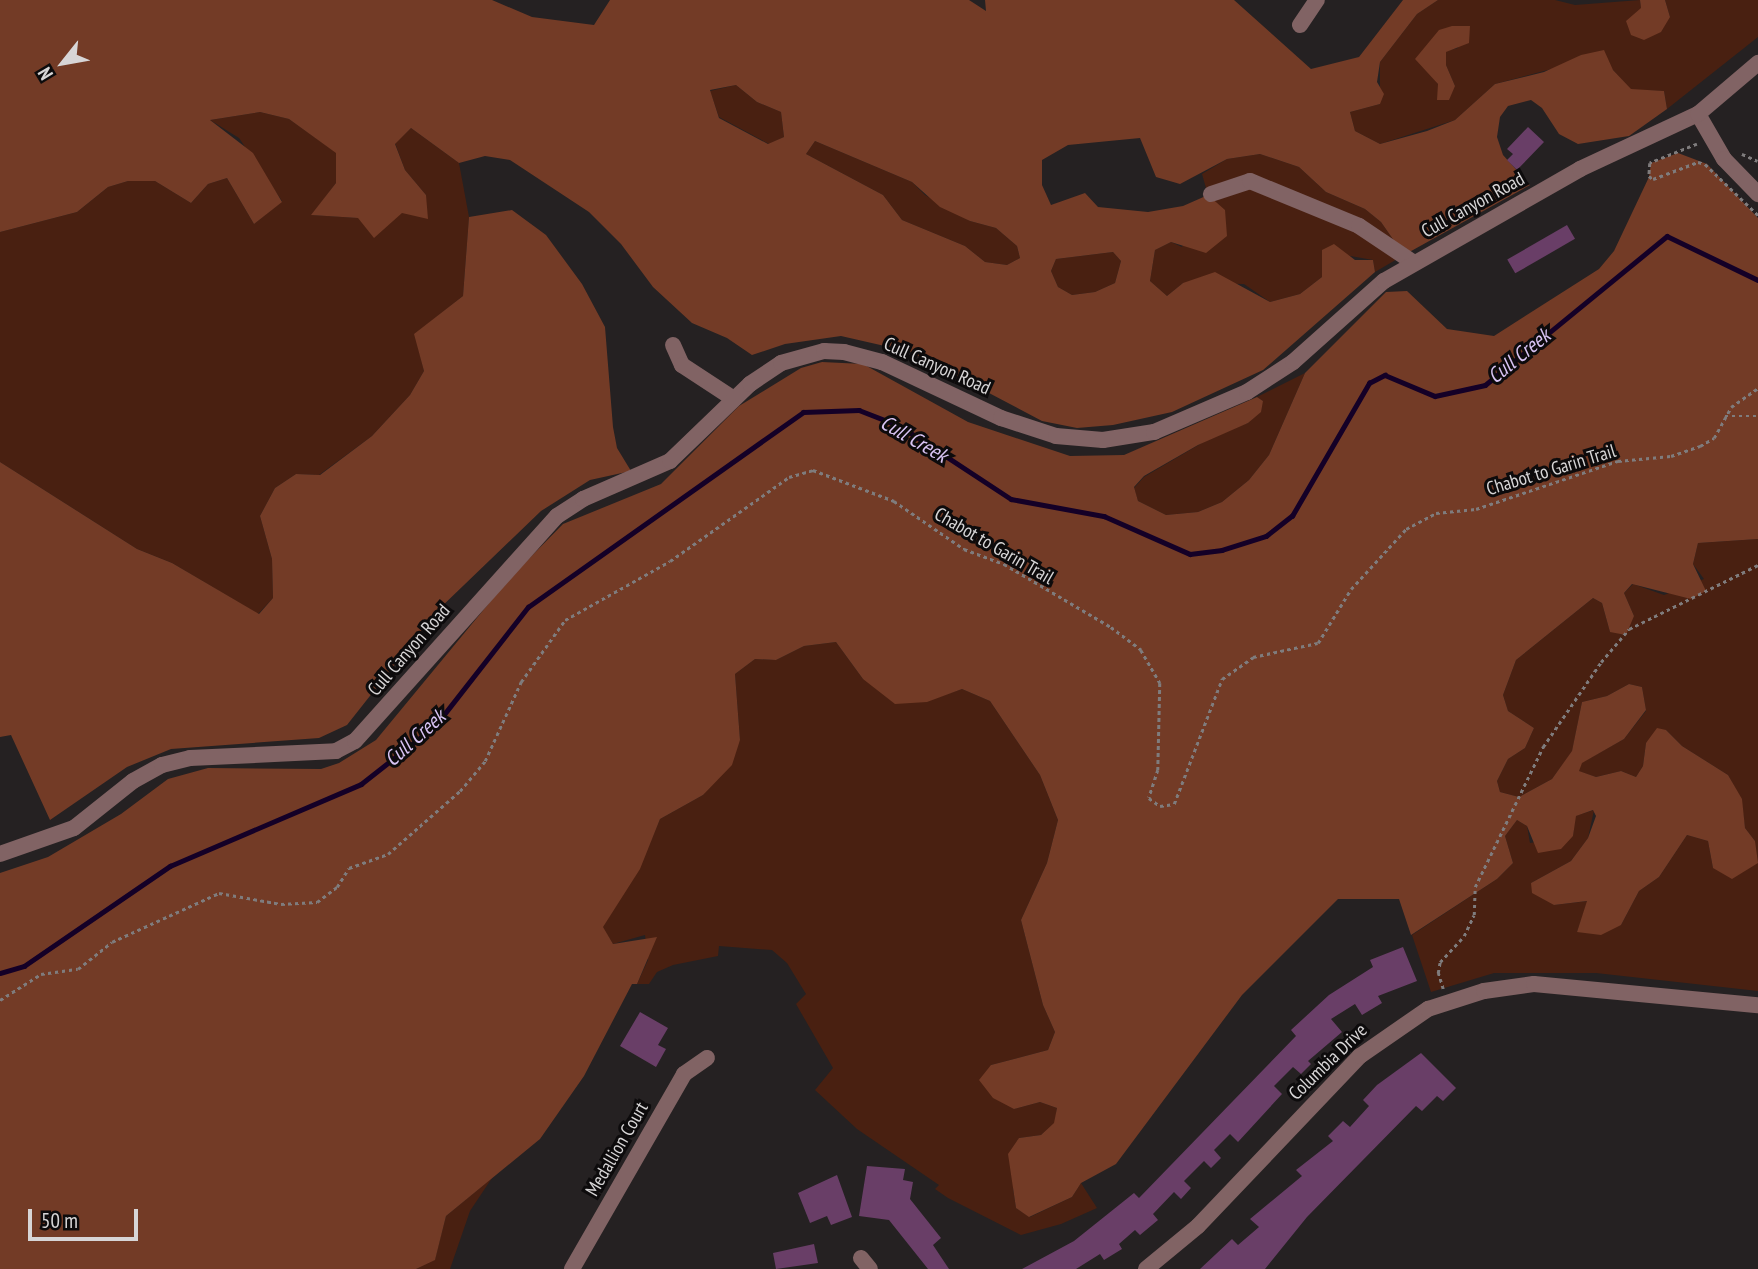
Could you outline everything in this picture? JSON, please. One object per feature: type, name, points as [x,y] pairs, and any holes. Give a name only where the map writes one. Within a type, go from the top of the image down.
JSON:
[{"type":"street","points":[[1300,25],[1317,0]]},
{"type":"street","name":"Cull Canyon Road","points":[[0,855],[74,828],[133,781],[162,765],[190,758],[335,751],[355,741],[541,530],[583,499],[670,461],[734,399],[781,363],[824,351],[844,352],[882,362],[1029,428],[1083,440],[1128,437],[1187,421],[1247,393],[1293,362],[1361,299],[1414,262],[1580,169],[1698,114],[1758,63]]},
{"type":"street","points":[[1698,114],[1733,172],[1758,194]]},
{"type":"street","points":[[1211,194],[1250,181],[1359,226],[1414,262]]},
{"type":"street","points":[[673,345],[682,365],[734,399]]},
{"type":"street","name":"Columbia Drive","points":[[1146,1269],[1198,1226],[1360,1056],[1409,1019],[1448,1002],[1513,986],[1560,984],[1758,1005]]},
{"type":"street","name":"Medallion Court","points":[[572,1269],[684,1074],[707,1058]]},
{"type":"path","points":[[1710,135],[1688,150],[1650,163],[1649,176],[1653,179],[1698,162],[1705,164],[1758,215]]},
{"type":"path","points":[[1738,151],[1758,161]]},
{"type":"path","name":"Chabot to Garin Trail","points":[[0,1000],[41,974],[79,969],[112,942],[219,893],[281,904],[317,902],[337,887],[349,868],[388,854],[460,791],[485,761],[521,682],[565,620],[670,561],[789,477],[813,470],[894,501],[964,549],[1004,564],[1111,627],[1140,650],[1160,683],[1158,770],[1149,798],[1160,806],[1174,804],[1222,679],[1253,657],[1318,643],[1351,589],[1406,529],[1436,513],[1476,509],[1618,461],[1671,456],[1700,446],[1714,438],[1725,416],[1758,387]]},
{"type":"path","points":[[1725,416],[1758,416]]},
{"type":"path","points":[[1448,1002],[1437,974],[1440,962],[1465,936],[1474,915],[1475,887],[1543,747],[1601,662],[1629,629],[1758,565]]},
{"type":"shaded area","points":[[0,0],[492,0],[532,17],[594,25],[610,0],[969,0],[986,11],[985,0],[1234,0],[1311,69],[1359,57],[1403,0],[1438,0],[1417,14],[1380,62],[1377,82],[1384,94],[1380,104],[1350,112],[1355,131],[1380,144],[1427,131],[1455,120],[1495,84],[1544,72],[1581,55],[1604,50],[1613,70],[1631,89],[1664,91],[1667,109],[1629,136],[1578,144],[1559,134],[1542,108],[1531,100],[1508,106],[1500,117],[1497,137],[1503,155],[1530,185],[1404,255],[1381,222],[1365,209],[1326,192],[1299,167],[1260,154],[1227,159],[1180,184],[1156,177],[1140,138],[1068,145],[1042,160],[1042,185],[1051,205],[1085,193],[1098,207],[1148,212],[1183,206],[1208,195],[1225,210],[1227,236],[1206,253],[1171,242],[1155,250],[1150,281],[1167,296],[1183,283],[1215,272],[1270,302],[1300,294],[1322,277],[1322,250],[1334,244],[1355,260],[1373,260],[1375,272],[1263,370],[1172,412],[1113,425],[1077,428],[1042,421],[911,352],[841,336],[785,344],[752,355],[727,338],[692,323],[653,287],[621,244],[589,212],[510,160],[485,156],[459,163],[411,128],[395,144],[405,170],[426,195],[428,219],[402,213],[374,238],[358,218],[311,215],[336,183],[336,153],[289,119],[260,112],[210,120],[253,153],[282,202],[254,224],[227,178],[208,184],[191,203],[155,181],[128,181],[108,187],[77,212],[0,232]],"holes":[[[736,85],[757,102],[781,112],[784,137],[768,144],[719,118],[710,90]],[[815,141],[912,182],[940,207],[970,221],[996,228],[1017,246],[1020,258],[1007,265],[985,262],[965,246],[902,220],[883,195],[806,154]],[[1113,252],[1121,261],[1115,283],[1095,292],[1072,295],[1058,287],[1051,271],[1056,259]]]},
{"type":"shaded area","points":[[1438,0],[1555,0],[1575,5],[1640,0],[1641,7],[1670,17],[1665,0],[1758,0],[1758,37],[1667,109],[1664,91],[1631,90],[1613,70],[1581,55],[1563,66],[1495,84],[1455,120],[1380,144],[1355,131],[1350,112],[1380,104],[1380,62],[1417,14]],"holes":[[[1452,26],[1458,48],[1446,51],[1446,65],[1455,86],[1438,84],[1430,72]]]},
{"type":"shaded area","points":[[1640,0],[1665,0],[1670,17],[1661,32],[1644,40],[1631,35],[1626,21],[1641,8]]},
{"type":"shaded area","points":[[1452,26],[1470,26],[1469,43],[1446,52],[1446,65],[1455,86],[1449,100],[1437,100],[1438,84],[1415,59],[1439,30]]},
{"type":"shaded area","points":[[736,85],[757,102],[781,112],[784,137],[769,144],[719,117],[710,91]]},
{"type":"shaded area","points":[[260,112],[289,119],[337,153],[336,183],[312,215],[358,218],[402,213],[426,195],[405,170],[395,143],[411,128],[459,163],[469,217],[463,296],[415,334],[424,371],[410,395],[372,436],[319,475],[296,474],[275,488],[260,516],[272,559],[273,598],[258,614],[172,563],[137,549],[0,462],[0,232],[77,212],[108,187],[128,181],[155,181],[191,203],[208,184],[227,178],[254,224],[282,201],[239,138],[210,120]]},
{"type":"shaded area","points":[[815,141],[912,182],[925,195],[970,221],[996,228],[1017,246],[1020,258],[1007,265],[985,262],[965,246],[902,220],[883,195],[806,154]]},
{"type":"shaded area","points":[[1678,153],[1707,164],[1758,218],[1758,539],[1698,543],[1693,564],[1706,591],[1691,599],[1632,584],[1624,593],[1634,616],[1626,635],[1610,632],[1602,603],[1593,598],[1516,660],[1503,695],[1508,711],[1534,728],[1525,748],[1508,759],[1497,781],[1500,792],[1519,797],[1552,779],[1572,751],[1582,702],[1607,696],[1629,684],[1642,687],[1646,710],[1624,739],[1582,763],[1579,771],[1596,777],[1621,771],[1636,777],[1643,766],[1646,743],[1657,728],[1666,730],[1682,746],[1728,775],[1742,799],[1745,828],[1755,841],[1758,863],[1732,879],[1713,868],[1708,841],[1687,835],[1659,877],[1639,891],[1621,925],[1601,935],[1577,932],[1587,901],[1554,905],[1532,893],[1531,883],[1571,861],[1588,838],[1596,816],[1593,810],[1576,816],[1573,836],[1561,849],[1538,853],[1527,826],[1517,820],[1505,836],[1513,863],[1497,879],[1411,935],[1399,899],[1338,899],[1242,995],[1116,1164],[1081,1183],[1072,1197],[1029,1217],[1016,1208],[1008,1154],[1019,1138],[1041,1135],[1054,1123],[1057,1108],[1040,1102],[1014,1109],[993,1098],[979,1080],[991,1065],[1048,1050],[1055,1032],[1043,1005],[1021,920],[1047,863],[1058,820],[1040,775],[990,701],[962,689],[927,702],[895,704],[863,679],[836,642],[804,646],[776,660],[755,659],[735,674],[740,740],[732,765],[703,795],[660,819],[640,869],[603,927],[613,944],[657,937],[637,984],[632,984],[584,1076],[540,1139],[446,1216],[435,1260],[416,1269],[0,1269],[0,873],[48,857],[121,814],[168,779],[208,768],[321,769],[339,763],[376,740],[509,579],[563,524],[661,484],[739,406],[801,368],[822,362],[863,364],[968,422],[1070,456],[1124,455],[1257,397],[1263,401],[1261,412],[1248,423],[1198,445],[1144,476],[1134,487],[1138,501],[1166,515],[1198,512],[1222,502],[1249,480],[1269,455],[1305,373],[1386,292],[1407,291],[1447,329],[1494,336],[1599,269],[1614,251],[1649,177],[1651,163]]},
{"type":"shaded area","points":[[1260,154],[1299,167],[1326,192],[1365,209],[1381,222],[1404,255],[1375,272],[1373,260],[1322,251],[1322,277],[1300,294],[1270,302],[1244,284],[1183,283],[1167,296],[1150,281],[1155,250],[1171,242],[1182,247],[1208,195],[1202,174],[1227,159]]},
{"type":"shaded area","points":[[512,210],[546,235],[582,284],[605,327],[613,427],[617,448],[631,471],[590,480],[541,511],[437,611],[347,725],[319,738],[171,749],[127,767],[50,820],[11,735],[0,737],[0,462],[137,549],[172,563],[259,614],[273,598],[272,559],[260,516],[275,488],[296,474],[320,475],[372,436],[410,395],[424,371],[414,334],[463,296],[469,217]]},
{"type":"shaded area","points":[[1113,252],[1121,261],[1115,283],[1095,292],[1072,295],[1058,287],[1051,271],[1056,259]]},
{"type":"shaded area","points":[[1305,373],[1269,455],[1249,480],[1222,502],[1198,512],[1166,515],[1138,501],[1134,488],[1144,477],[1219,433],[1248,423],[1263,401],[1257,397]]},
{"type":"shaded area","points":[[1758,539],[1758,991],[1596,973],[1494,973],[1431,992],[1412,935],[1497,879],[1513,863],[1505,836],[1517,820],[1527,826],[1530,843],[1573,836],[1575,816],[1594,810],[1588,838],[1571,861],[1531,883],[1554,905],[1588,901],[1577,932],[1621,925],[1639,891],[1659,877],[1687,835],[1708,841],[1713,868],[1755,841],[1745,828],[1741,799],[1728,775],[1682,746],[1666,730],[1646,743],[1643,766],[1636,777],[1621,771],[1596,777],[1578,771],[1581,763],[1624,739],[1646,711],[1642,687],[1629,684],[1607,696],[1582,702],[1572,752],[1552,779],[1519,797],[1500,792],[1497,781],[1508,759],[1525,748],[1534,728],[1508,711],[1503,695],[1516,660],[1593,598],[1602,603],[1610,632],[1634,616],[1624,593],[1633,584],[1664,595],[1704,579],[1693,564],[1698,543]]},
{"type":"shaded area","points":[[836,642],[863,679],[927,701],[962,689],[990,701],[1040,775],[1058,820],[1047,863],[1021,920],[1043,1005],[1055,1032],[1048,1050],[991,1065],[1014,1109],[1040,1102],[1057,1108],[1055,1123],[1041,1135],[1019,1138],[1013,1188],[1016,1208],[1030,1217],[1072,1197],[1081,1183],[1097,1208],[1061,1224],[1021,1235],[948,1198],[935,1189],[939,1185],[857,1129],[815,1090],[833,1068],[796,1004],[806,994],[787,963],[772,950],[719,946],[718,956],[673,965],[657,972],[649,984],[637,984],[648,960],[645,935],[613,944],[602,927],[639,869],[660,819],[703,795],[740,740],[735,674],[755,659],[776,660],[804,646]]},
{"type":"shaded area","points":[[492,1178],[470,1211],[450,1269],[416,1269],[435,1259],[446,1216]]},
{"type":"building","points":[[1528,127],[1544,142],[1517,170],[1507,160],[1513,154],[1507,149]]},
{"type":"building","points":[[1567,225],[1575,239],[1515,273],[1507,260]]},
{"type":"building","points":[[1403,947],[1417,981],[1378,996],[1382,1003],[1362,1015],[1355,1004],[1331,1019],[1342,1032],[1308,1061],[1311,1064],[1301,1074],[1293,1067],[1274,1086],[1282,1094],[1238,1142],[1230,1134],[1214,1150],[1221,1158],[1211,1168],[1204,1161],[1184,1181],[1191,1188],[1181,1199],[1174,1192],[1153,1214],[1158,1220],[1140,1235],[1135,1230],[1119,1244],[1122,1249],[1104,1260],[1100,1254],[1076,1269],[1022,1269],[1074,1241],[1134,1193],[1139,1198],[1296,1036],[1291,1030],[1329,995],[1373,967],[1370,960]]},
{"type":"building","points":[[640,1012],[668,1028],[658,1045],[666,1049],[656,1067],[620,1046]]},
{"type":"building","points":[[1421,1053],[1456,1088],[1443,1101],[1437,1096],[1422,1111],[1416,1106],[1307,1217],[1265,1269],[1200,1269],[1232,1239],[1238,1245],[1259,1227],[1250,1219],[1302,1176],[1296,1170],[1333,1141],[1328,1136],[1343,1121],[1350,1127],[1369,1106],[1363,1100],[1377,1085]]},
{"type":"building","points":[[867,1166],[905,1169],[903,1180],[913,1182],[910,1199],[941,1238],[933,1245],[949,1269],[928,1269],[889,1220],[859,1216]]},
{"type":"building","points":[[837,1175],[852,1217],[831,1225],[827,1216],[810,1223],[798,1193]]},
{"type":"building","points":[[814,1244],[818,1263],[776,1269],[773,1253]]},
{"type":"waterway","name":"Cull Creek","points":[[0,973],[24,966],[170,866],[361,784],[435,726],[528,607],[803,412],[859,410],[900,426],[1011,499],[1104,516],[1190,554],[1222,550],[1266,536],[1292,516],[1369,383],[1385,375],[1435,396],[1485,385],[1667,236],[1758,280]]}]
